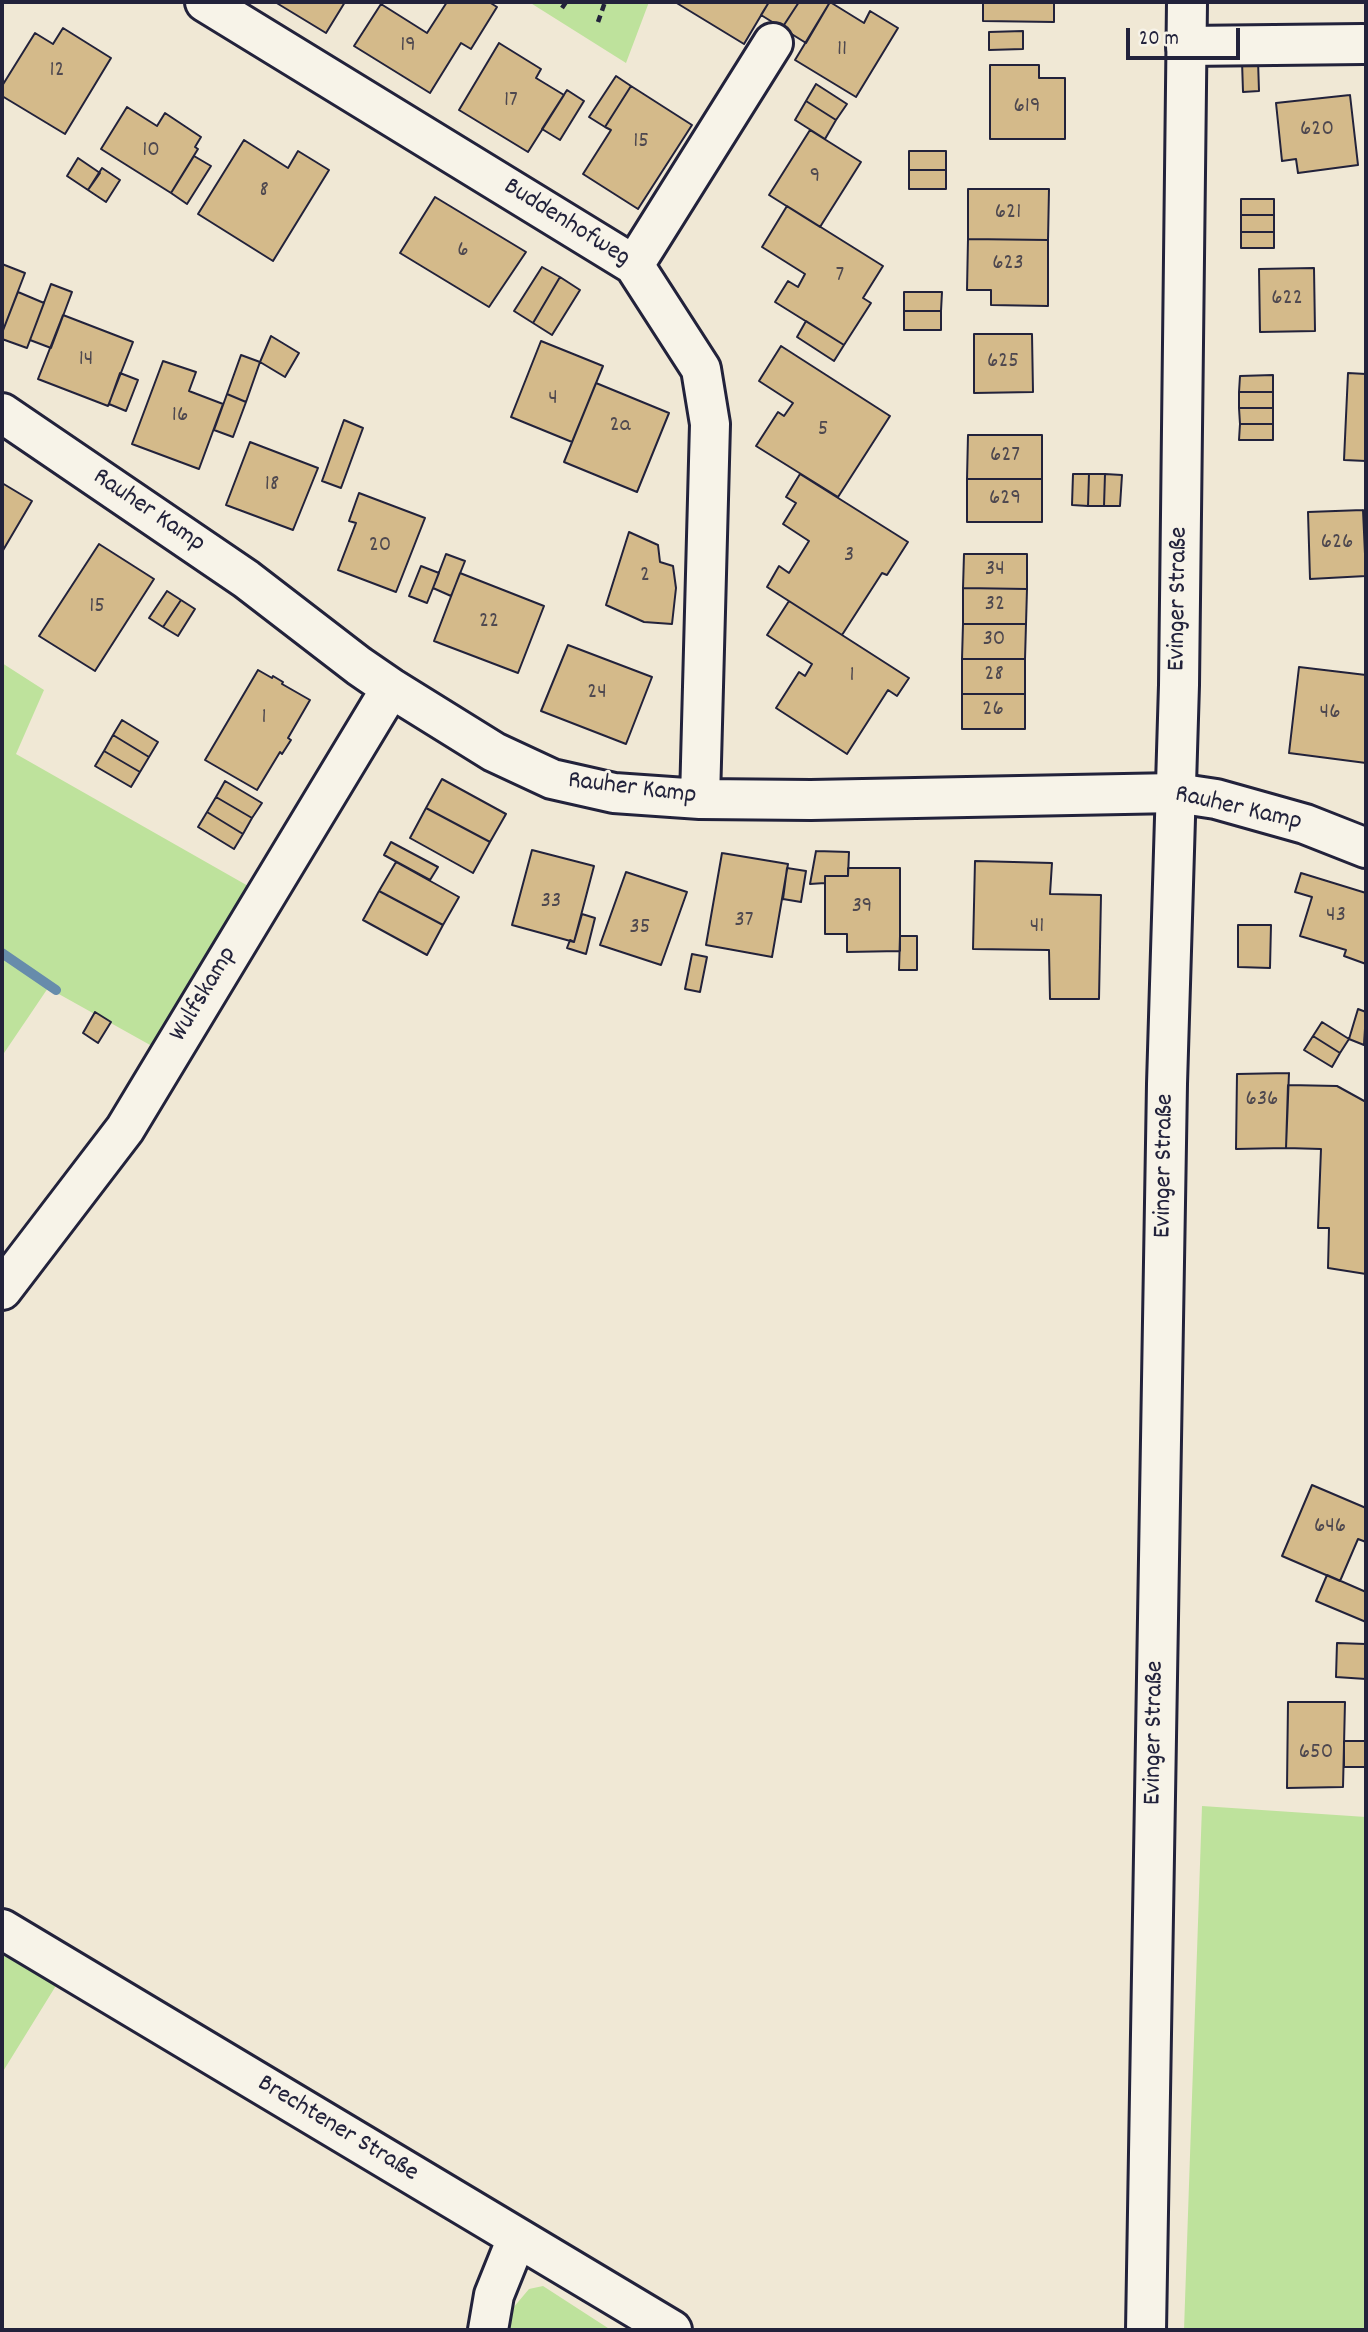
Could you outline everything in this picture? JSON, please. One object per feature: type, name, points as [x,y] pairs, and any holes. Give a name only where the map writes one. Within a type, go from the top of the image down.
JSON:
[{"type":"street","name":"Buddenhofweg","points":[[205,2],[635,265],[701,369],[710,424],[699,799]]},
{"type":"street","name":"Evinger Straße","points":[[1146,2330],[1167,1084],[1176,793],[1187,2]]},
{"type":"street","points":[[635,265],[774,43]]},
{"type":"street","points":[[1186,46],[1363,44]]},
{"type":"street","name":"Rauher Kamp","points":[[2,412],[246,579],[391,688],[494,752],[552,779],[614,793],[699,799],[1176,793],[1216,799],[1306,824],[1366,848]]},
{"type":"street","name":"Wulfskamp","points":[[2,1290],[125,1129],[391,688]]},
{"type":"street","name":"Brechtener Straße","points":[[2,1930],[672,2330]]},
{"type":"street","points":[[488,2330],[494,2295],[517,2238]]},
{"type":"path","points":[[562,8],[566,2]]},
{"type":"path","points":[[598,22],[605,2]]},
{"type":"green space","points":[[529,2],[649,2],[626,63]]},
{"type":"green space","points":[[2,663],[44,690],[16,754],[264,895],[168,1055],[48,988],[2,1056]]},
{"type":"green space","points":[[1202,1806],[1366,1817],[1366,2330],[1184,2330]]},
{"type":"green space","points":[[2,1948],[57,1984],[2,2073]]},
{"type":"green space","points":[[543,2286],[611,2330],[501,2330],[513,2308],[529,2289]]},
{"type":"building","points":[[275,2],[345,2],[326,33]]},
{"type":"building","points":[[447,2],[489,2],[497,7],[471,49],[461,43],[430,93],[354,46],[381,4],[427,33]]},
{"type":"building","points":[[675,2],[769,2],[744,44]]},
{"type":"building","points":[[769,2],[799,2],[782,28],[761,15]]},
{"type":"building","points":[[799,2],[830,2],[806,43],[782,28]]},
{"type":"building","points":[[830,2],[864,23],[870,11],[898,28],[856,97],[795,60]]},
{"type":"building","points":[[983,2],[1054,2],[1054,22],[983,21]]},
{"type":"building","points":[[63,28],[111,58],[65,134],[2,96],[2,86],[35,33],[53,44]]},
{"type":"building","points":[[1023,31],[1023,49],[989,50],[989,32]]},
{"type":"building","points":[[499,43],[541,69],[536,78],[564,95],[528,152],[459,110]]},
{"type":"building","points":[[1258,60],[1259,91],[1243,92],[1242,61]]},
{"type":"building","points":[[990,65],[1039,65],[1039,78],[1065,78],[1065,139],[990,139]]},
{"type":"building","points":[[616,76],[631,86],[605,127],[589,117]]},
{"type":"building","points":[[816,84],[847,104],[836,120],[806,101]]},
{"type":"building","points":[[631,86],[692,125],[638,209],[583,174],[611,130],[605,127]]},
{"type":"building","points":[[567,90],[584,101],[560,140],[542,129]]},
{"type":"building","points":[[1350,95],[1358,165],[1298,173],[1296,159],[1282,161],[1276,103]]},
{"type":"building","points":[[806,101],[836,120],[825,139],[795,120]]},
{"type":"building","points":[[127,107],[157,126],[165,113],[201,137],[195,147],[198,149],[171,193],[101,149]]},
{"type":"building","points":[[810,130],[861,162],[820,227],[769,195]]},
{"type":"building","points":[[244,140],[288,168],[298,151],[329,170],[273,261],[198,214]]},
{"type":"building","points":[[909,151],[946,151],[946,170],[909,170]]},
{"type":"building","points":[[194,156],[211,166],[187,204],[171,193]]},
{"type":"building","points":[[78,158],[100,173],[88,190],[67,176]]},
{"type":"building","points":[[102,168],[120,180],[106,202],[88,190]]},
{"type":"building","points":[[909,170],[946,170],[946,189],[909,189]]},
{"type":"building","points":[[968,189],[1049,189],[1048,240],[968,239]]},
{"type":"building","points":[[435,197],[526,252],[489,307],[400,253]]},
{"type":"building","points":[[1241,199],[1274,199],[1274,215],[1241,215]]},
{"type":"building","points":[[787,206],[883,266],[863,298],[871,303],[844,345],[775,302],[788,281],[798,287],[805,274],[762,247]]},
{"type":"building","points":[[1241,215],[1274,215],[1274,232],[1241,232]]},
{"type":"building","points":[[1241,232],[1274,232],[1274,248],[1241,248]]},
{"type":"building","points":[[968,239],[1048,240],[1048,306],[991,305],[991,290],[967,290]]},
{"type":"building","points":[[2,264],[25,273],[2,333]]},
{"type":"building","points":[[542,267],[560,277],[533,323],[514,311]]},
{"type":"building","points":[[1314,268],[1315,331],[1260,332],[1259,269]]},
{"type":"building","points":[[560,277],[580,290],[552,335],[533,323]]},
{"type":"building","points":[[51,284],[72,292],[51,348],[30,340]]},
{"type":"building","points":[[18,292],[44,303],[27,348],[2,339]]},
{"type":"building","points":[[904,292],[942,292],[941,311],[904,311]]},
{"type":"building","points":[[904,311],[941,311],[941,330],[904,330]]},
{"type":"building","points":[[63,315],[133,342],[108,406],[38,379]]},
{"type":"building","points":[[806,321],[844,345],[834,361],[797,337]]},
{"type":"building","points":[[974,334],[1032,334],[1033,392],[974,393]]},
{"type":"building","points":[[271,336],[299,353],[285,377],[260,362]]},
{"type":"building","points":[[541,341],[603,366],[572,442],[511,417]]},
{"type":"building","points":[[781,346],[890,416],[838,497],[756,446],[778,412],[784,416],[793,403],[759,381]]},
{"type":"building","points":[[241,355],[260,362],[246,402],[227,394]]},
{"type":"building","points":[[163,361],[196,372],[189,391],[223,404],[199,469],[132,444]]},
{"type":"building","points":[[120,373],[138,380],[126,411],[109,404]]},
{"type":"building","points":[[1348,373],[1366,374],[1366,461],[1344,460]]},
{"type":"building","points":[[1273,375],[1273,392],[1239,392],[1240,376]]},
{"type":"building","points":[[596,383],[669,413],[637,492],[564,462]]},
{"type":"building","points":[[1239,392],[1273,392],[1273,408],[1239,408]]},
{"type":"building","points":[[227,394],[246,402],[233,437],[214,430]]},
{"type":"building","points":[[1239,408],[1273,408],[1273,424],[1240,424]]},
{"type":"building","points":[[344,420],[363,428],[341,488],[322,481]]},
{"type":"building","points":[[1240,424],[1273,424],[1273,440],[1239,440]]},
{"type":"building","points":[[968,435],[1042,435],[1042,479],[967,479]]},
{"type":"building","points":[[250,442],[318,468],[293,530],[226,505]]},
{"type":"building","points":[[800,474],[908,542],[887,575],[882,573],[842,635],[767,587],[779,566],[789,573],[809,541],[783,524],[796,503],[786,497]]},
{"type":"building","points":[[1073,474],[1089,474],[1088,506],[1072,505]]},
{"type":"building","points":[[1089,474],[1105,474],[1104,506],[1088,506]]},
{"type":"building","points":[[1105,474],[1122,475],[1120,506],[1104,506]]},
{"type":"building","points":[[967,479],[1042,479],[1042,522],[967,522]]},
{"type":"building","points":[[2,483],[32,501],[2,552]]},
{"type":"building","points":[[359,493],[425,518],[396,592],[338,570],[356,523],[349,521]]},
{"type":"building","points":[[1363,510],[1366,576],[1310,579],[1308,512]]},
{"type":"building","points":[[629,532],[658,545],[660,562],[673,566],[676,588],[672,624],[644,622],[606,605]]},
{"type":"building","points":[[99,544],[154,579],[95,671],[39,636]]},
{"type":"building","points":[[446,554],[465,561],[451,596],[433,588]]},
{"type":"building","points":[[964,554],[1027,554],[1027,589],[963,588]]},
{"type":"building","points":[[421,566],[439,573],[427,603],[409,596]]},
{"type":"building","points":[[460,573],[544,606],[518,673],[434,641]]},
{"type":"building","points":[[963,588],[1027,589],[1026,624],[963,624]]},
{"type":"building","points":[[167,591],[181,600],[163,627],[149,618]]},
{"type":"building","points":[[181,600],[195,609],[178,636],[163,627]]},
{"type":"building","points":[[789,601],[909,678],[897,696],[888,690],[847,754],[776,708],[799,672],[805,676],[812,664],[767,635]]},
{"type":"building","points":[[963,624],[1026,624],[1025,659],[962,659]]},
{"type":"building","points":[[568,645],[652,677],[626,744],[541,711]]},
{"type":"building","points":[[962,659],[1025,659],[1025,694],[962,694]]},
{"type":"building","points":[[1299,667],[1366,675],[1366,763],[1289,753]]},
{"type":"building","points":[[258,670],[272,678],[273,676],[310,700],[288,738],[291,740],[282,754],[280,752],[257,790],[205,760]]},
{"type":"building","points":[[962,694],[1025,694],[1025,729],[962,729]]},
{"type":"building","points":[[122,720],[158,742],[149,757],[113,735]]},
{"type":"building","points":[[113,735],[149,757],[140,772],[104,751]]},
{"type":"building","points":[[104,751],[140,772],[131,787],[95,766]]},
{"type":"building","points":[[442,779],[506,814],[490,842],[426,808]]},
{"type":"building","points":[[225,781],[262,803],[252,818],[216,797]]},
{"type":"building","points":[[216,797],[252,818],[243,834],[207,812]]},
{"type":"building","points":[[426,808],[490,842],[473,873],[410,838]]},
{"type":"building","points":[[207,812],[243,834],[234,849],[198,827]]},
{"type":"building","points":[[391,842],[438,867],[430,880],[384,855]]},
{"type":"building","points":[[532,850],[594,866],[574,942],[512,925]]},
{"type":"building","points":[[816,851],[849,852],[848,876],[825,876],[825,883],[810,884]]},
{"type":"building","points":[[722,853],[788,864],[772,957],[706,945]]},
{"type":"building","points":[[975,861],[1052,863],[1050,894],[1101,895],[1099,999],[1050,999],[1049,950],[973,949]]},
{"type":"building","points":[[396,862],[459,897],[443,925],[379,891]]},
{"type":"building","points":[[787,868],[806,871],[801,902],[783,899]]},
{"type":"building","points":[[848,868],[900,868],[900,951],[847,952],[847,934],[825,934],[825,876],[848,876]]},
{"type":"building","points":[[626,872],[687,892],[661,965],[600,945]]},
{"type":"building","points":[[1301,873],[1366,893],[1366,964],[1344,956],[1346,950],[1300,936],[1312,897],[1295,892]]},
{"type":"building","points":[[379,891],[443,925],[427,955],[363,920]]},
{"type":"building","points":[[582,914],[595,918],[586,954],[567,948],[570,940],[574,942]]},
{"type":"building","points":[[1238,925],[1271,925],[1270,968],[1238,967]]},
{"type":"building","points":[[900,936],[917,936],[917,970],[899,970]]},
{"type":"building","points":[[692,954],[707,957],[700,992],[685,989]]},
{"type":"building","points":[[1358,1009],[1366,1012],[1364,1045],[1349,1039]]},
{"type":"building","points":[[95,1012],[111,1022],[98,1043],[83,1033]]},
{"type":"building","points":[[1322,1022],[1349,1039],[1340,1053],[1313,1036]]},
{"type":"building","points":[[1313,1036],[1340,1053],[1332,1067],[1304,1050]]},
{"type":"building","points":[[1289,1073],[1286,1148],[1236,1149],[1237,1074]]},
{"type":"building","points":[[1288,1085],[1337,1086],[1366,1102],[1366,1274],[1328,1268],[1329,1228],[1318,1228],[1321,1149],[1286,1148]]},
{"type":"building","points":[[1312,1485],[1366,1508],[1366,1542],[1358,1539],[1340,1581],[1282,1556]]},
{"type":"building","points":[[1327,1575],[1366,1592],[1366,1622],[1316,1601]]},
{"type":"building","points":[[1337,1643],[1366,1644],[1366,1679],[1336,1677]]},
{"type":"building","points":[[1288,1702],[1345,1702],[1343,1787],[1287,1788]]},
{"type":"building","points":[[1344,1741],[1366,1741],[1366,1767],[1344,1767]]},
{"type":"waterway","points":[[2,953],[56,990]]}]
